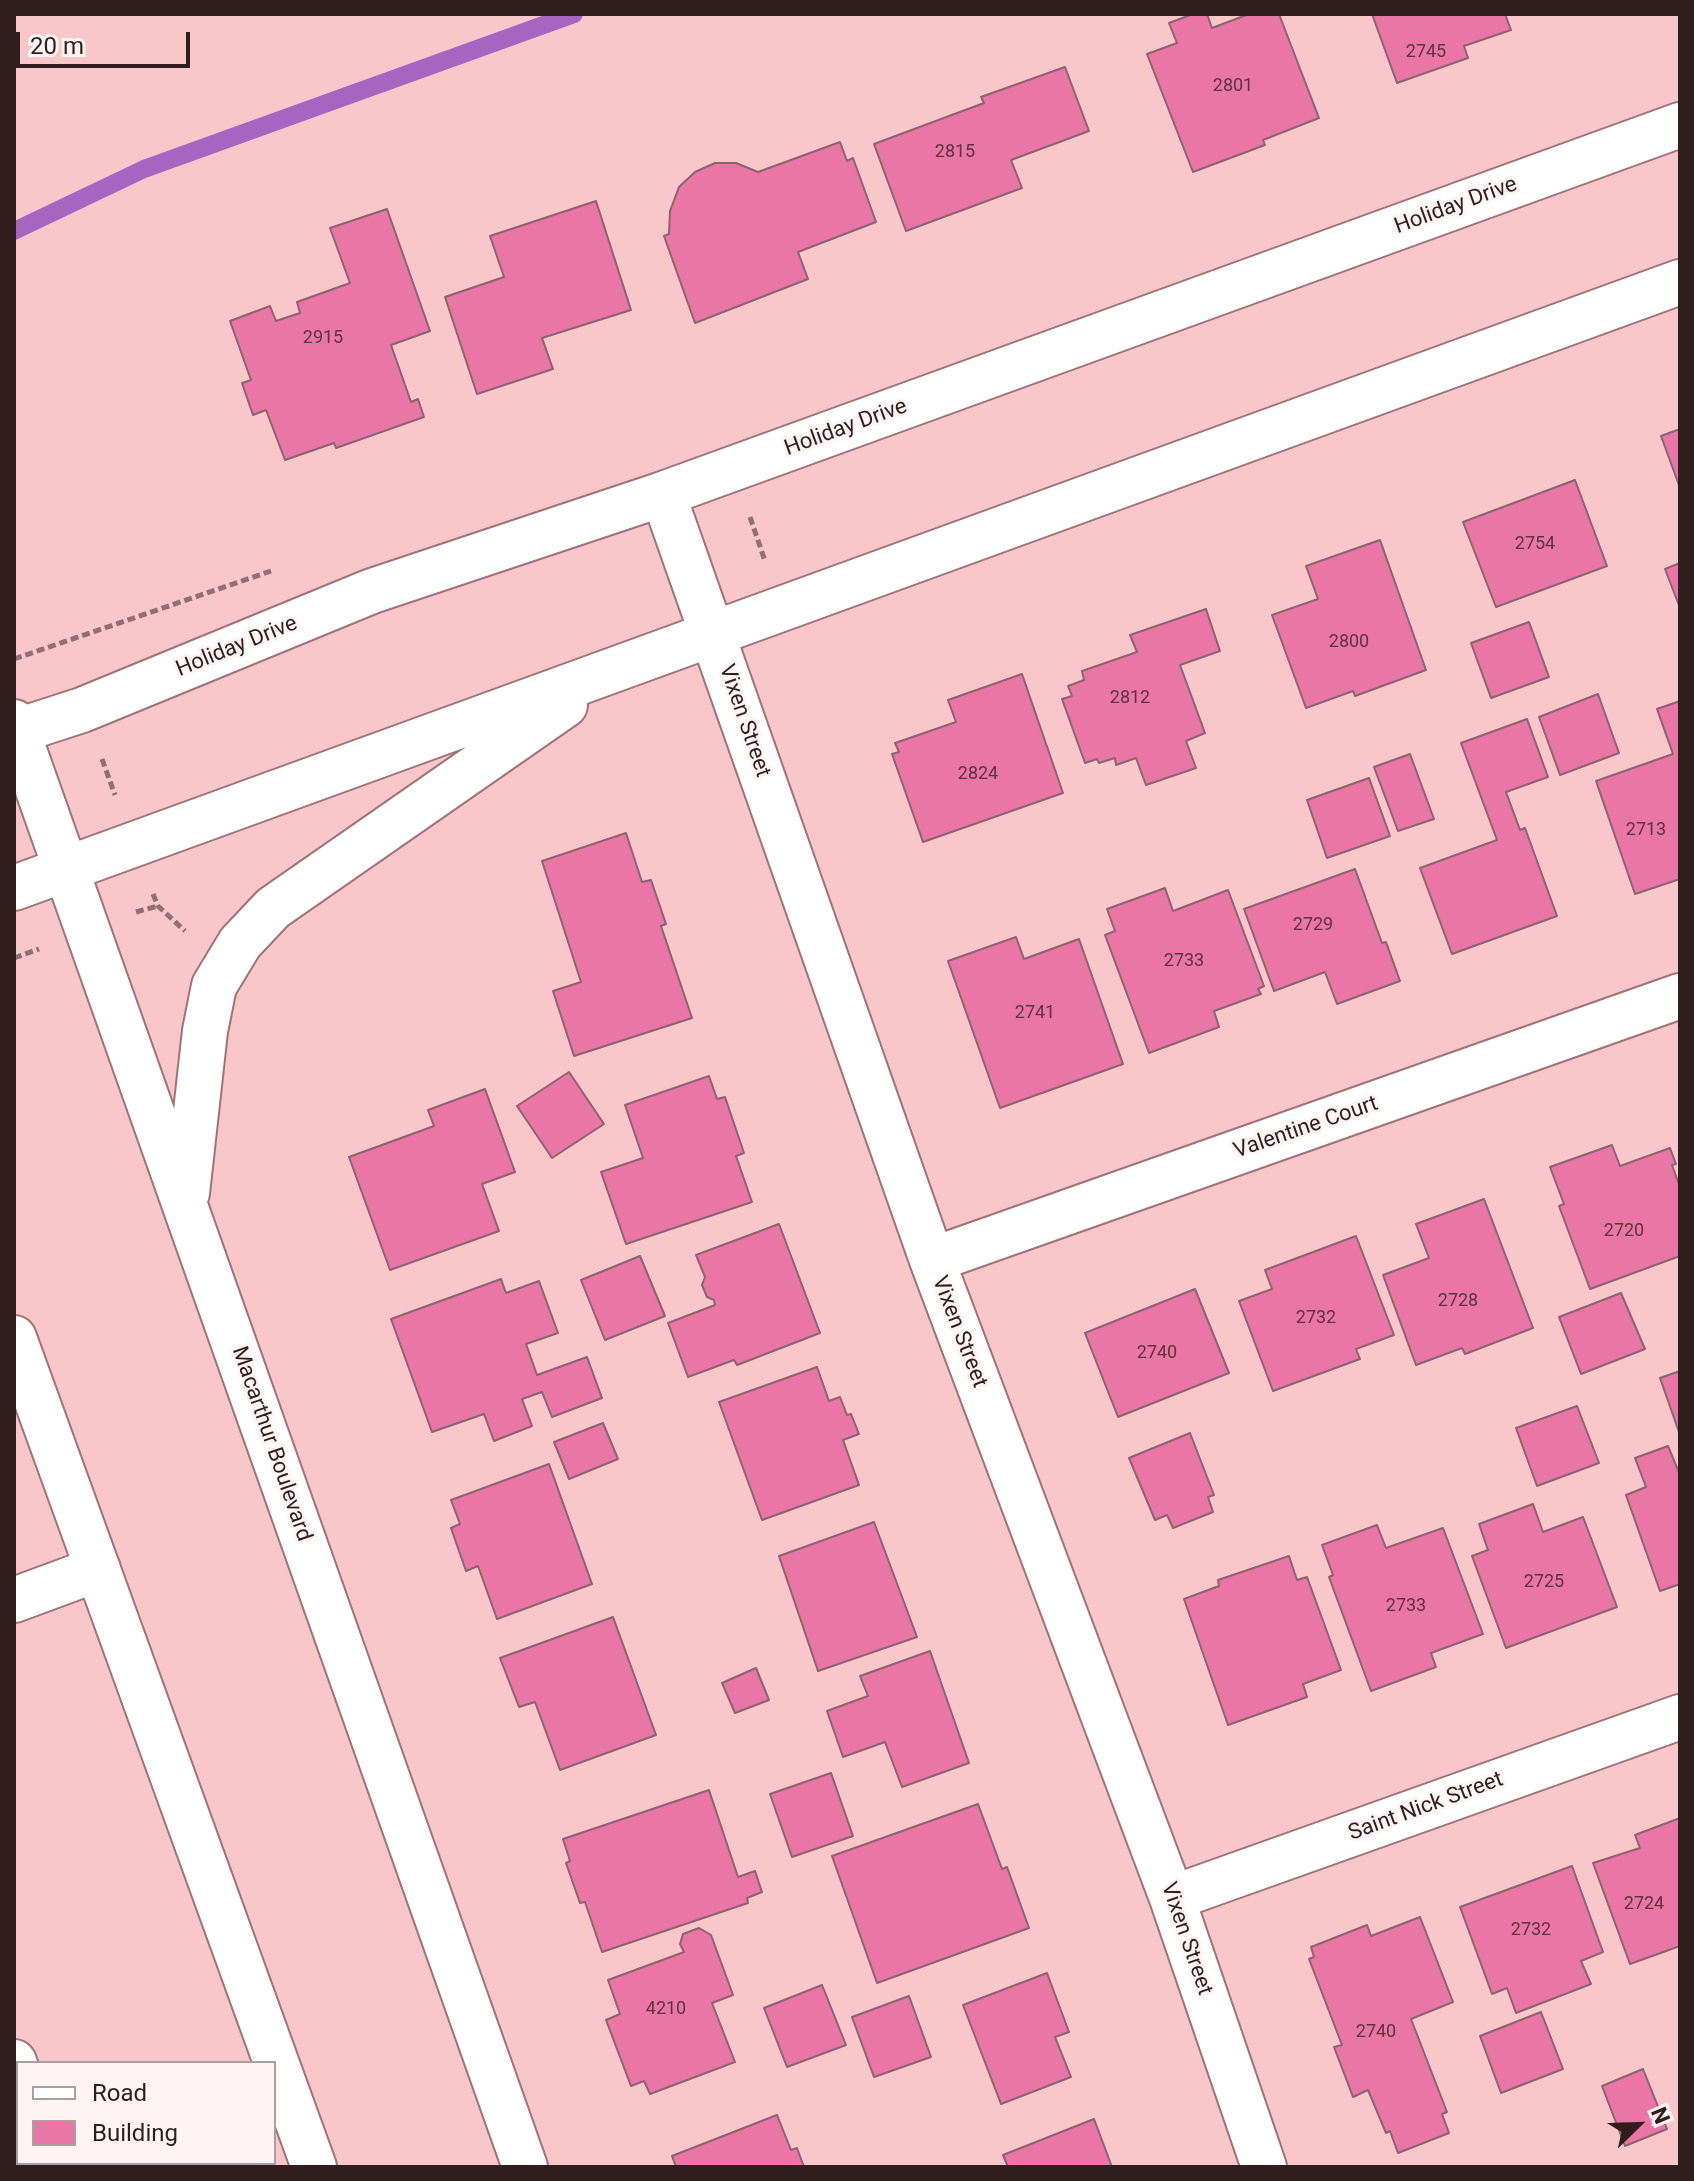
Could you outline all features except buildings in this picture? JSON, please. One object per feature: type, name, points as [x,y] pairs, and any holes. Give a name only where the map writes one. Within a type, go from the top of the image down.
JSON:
[{"type":"street","name":"Holiday Drive","points":[[15,728],[82,710],[372,591],[663,494],[1680,125]]},
{"type":"street","points":[[14,888],[1680,282]]},
{"type":"street","name":"Vixen Street","points":[[663,494],[932,1260],[1172,1898],[1264,2167]]},
{"type":"street","points":[[186,1203],[205,1031],[214,986],[240,943],[273,908],[613,672]]},
{"type":"street","name":"Macarthur Boulevard","points":[[15,728],[186,1203],[525,2167]]},
{"type":"street","name":"Valentine Court","points":[[932,1260],[1680,996]]},
{"type":"street","points":[[14,1338],[276,2061]]},
{"type":"street","points":[[14,1600],[98,1569]]},
{"type":"street","name":"Saint Nick Street","points":[[1172,1898],[1680,1717]]},
{"type":"street","points":[[276,2062],[314,2167]]},
{"type":"path","points":[[749,516],[765,561]]},
{"type":"path","points":[[14,649],[16,658],[285,567]]},
{"type":"path","points":[[158,906],[189,935]]},
{"type":"path","points":[[14,958],[43,947]]},
{"type":"waterway","points":[[14,231],[144,169],[574,14]]}]
